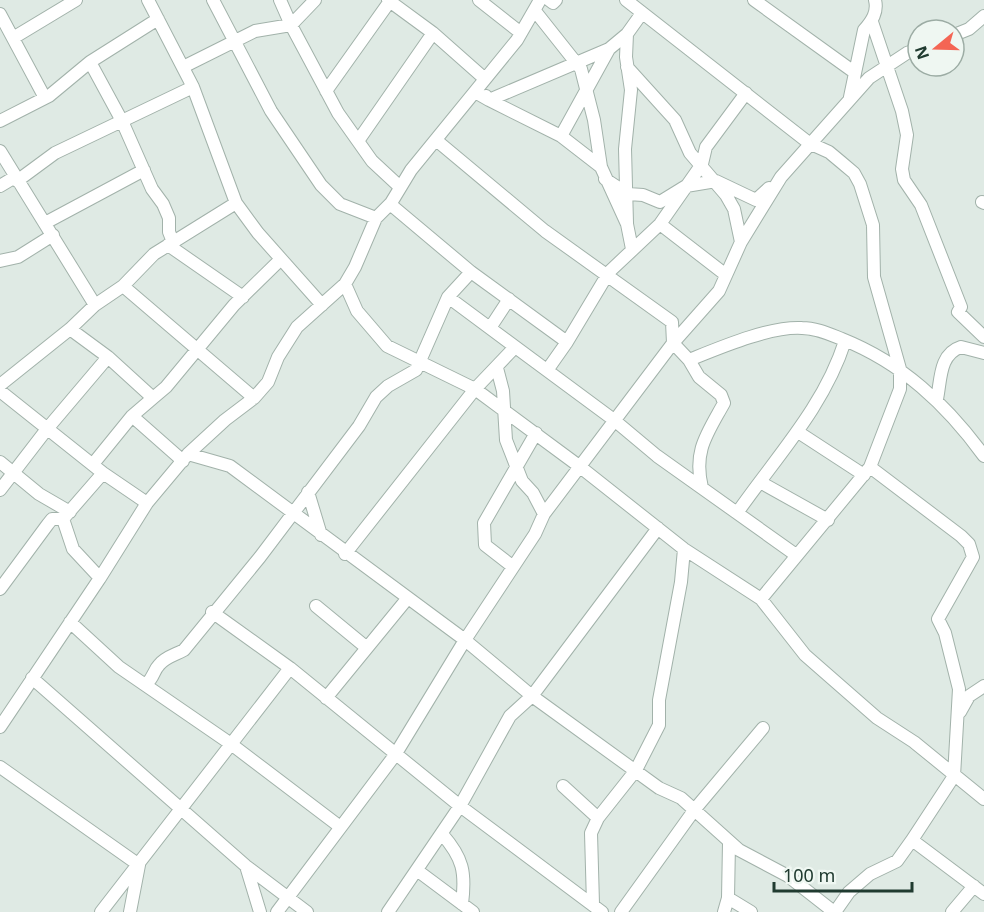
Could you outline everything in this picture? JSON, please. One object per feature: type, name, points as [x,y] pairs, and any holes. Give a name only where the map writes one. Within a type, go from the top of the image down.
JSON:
[{"type":"street","points":[[13,38],[76,0]]},
{"type":"street","points":[[148,0],[194,87],[236,202],[258,234],[322,305]]},
{"type":"street","points":[[213,0],[283,131],[321,185],[340,204],[376,218]]},
{"type":"street","points":[[280,0],[326,91],[358,141],[372,161],[400,187]]},
{"type":"street","points":[[183,67],[255,31],[291,25],[315,0]]},
{"type":"street","points":[[479,0],[521,33]]},
{"type":"street","points":[[549,0],[554,3],[556,0]]},
{"type":"street","points":[[754,0],[854,72]]},
{"type":"street","points":[[850,97],[864,30],[872,22],[877,8],[875,0]]},
{"type":"street","points":[[326,91],[389,1],[434,33],[480,86],[489,100],[561,136],[628,194],[643,195],[660,202],[687,186],[716,181],[756,200],[781,177]]},
{"type":"street","points":[[631,1],[642,13],[809,143],[841,162],[854,173],[860,184],[873,225],[874,277],[900,369],[900,389],[867,471],[761,599]]},
{"type":"street","points":[[0,727],[100,578],[147,503],[185,458],[225,420],[254,398],[268,382],[278,357],[297,327],[345,284],[355,267],[376,218],[390,204],[411,170],[521,33],[538,6],[558,43],[576,62],[587,86],[603,173],[627,224],[633,249]]},
{"type":"street","points":[[489,100],[609,49],[627,34],[642,13]]},
{"type":"street","points":[[0,14],[45,98]]},
{"type":"street","points":[[966,29],[975,25],[984,16]]},
{"type":"street","points":[[0,121],[45,98],[90,62],[158,19]]},
{"type":"street","points":[[872,22],[885,68],[902,111],[907,135],[902,169],[904,180],[921,205],[944,268],[954,286],[961,307],[958,312],[984,337]]},
{"type":"street","points":[[358,141],[434,33]]},
{"type":"street","points":[[627,34],[627,67],[631,90],[625,149],[627,224]]},
{"type":"street","points":[[561,136],[609,49]]},
{"type":"street","points":[[277,912],[339,826],[395,755],[465,640],[535,534],[544,514],[673,342],[712,299],[741,242],[781,177],[869,78],[906,54]]},
{"type":"street","points":[[90,62],[122,121],[169,218],[171,243],[243,297]]},
{"type":"street","points":[[627,67],[675,120],[690,153],[716,181],[734,209],[741,242]]},
{"type":"street","points":[[0,186],[16,179],[55,153],[194,87]]},
{"type":"street","points":[[548,369],[608,274],[660,224],[702,165],[706,147],[746,93]]},
{"type":"street","points":[[436,140],[544,231],[672,321],[673,342],[689,360],[699,377],[721,395],[724,403],[701,446],[698,471],[702,488]]},
{"type":"street","points":[[0,151],[95,304]]},
{"type":"street","points":[[45,224],[144,170]]},
{"type":"street","points":[[0,385],[70,329],[95,304],[123,286],[154,254],[236,202]]},
{"type":"street","points":[[390,204],[471,272],[567,342]]},
{"type":"street","points":[[660,224],[726,275]]},
{"type":"street","points":[[0,261],[18,257],[53,235]]},
{"type":"street","points":[[93,464],[132,416],[153,398],[243,297],[281,259]]},
{"type":"street","points":[[146,684],[154,678],[157,666],[166,658],[184,650],[212,612],[260,556],[359,426],[376,397],[388,386],[412,374],[448,297],[471,272]]},
{"type":"street","points":[[345,284],[367,325],[387,346],[475,389],[579,466],[684,549],[761,599],[805,655],[877,718],[914,742],[984,799]]},
{"type":"street","points":[[123,286],[254,398]]},
{"type":"street","points":[[448,297],[548,369],[657,456],[796,555]]},
{"type":"street","points":[[490,328],[509,299]]},
{"type":"street","points":[[689,360],[786,328],[819,330],[867,350],[900,369],[938,399],[984,456]]},
{"type":"street","points":[[70,329],[108,357],[153,398]]},
{"type":"street","points":[[737,513],[798,432],[838,365],[845,341]]},
{"type":"street","points":[[345,554],[475,389],[515,347]]},
{"type":"street","points":[[938,399],[943,367],[948,354],[961,347],[984,353]]},
{"type":"street","points":[[0,490],[47,429],[108,357]]},
{"type":"street","points":[[497,368],[506,440],[522,481],[533,493],[544,514]]},
{"type":"street","points":[[0,391],[103,473],[147,503]]},
{"type":"street","points":[[132,416],[185,458],[227,464],[345,554],[465,640],[532,696],[694,809],[729,843],[788,876],[834,912],[854,888],[870,874],[897,861],[954,776],[959,689],[945,633],[938,619],[973,557],[969,544],[867,471],[798,432]]},
{"type":"street","points":[[512,566],[491,552],[485,545],[484,524],[536,434]]},
{"type":"street","points":[[0,462],[66,516],[73,549],[100,578]]},
{"type":"street","points":[[0,589],[52,519],[66,516],[103,473]]},
{"type":"street","points":[[760,482],[828,520]]},
{"type":"street","points":[[308,492],[321,536]]},
{"type":"street","points":[[388,912],[460,806],[505,723],[532,696],[658,528]]},
{"type":"street","points":[[597,908],[591,833],[598,818],[636,770],[659,725],[659,700],[681,582],[684,549]]},
{"type":"street","points":[[326,698],[407,599]]},
{"type":"street","points":[[316,606],[367,648]]},
{"type":"street","points":[[212,612],[290,668],[460,806],[597,908]]},
{"type":"street","points":[[70,622],[119,667],[231,744],[339,826]]},
{"type":"street","points":[[102,912],[290,668]]},
{"type":"street","points":[[32,678],[246,866],[307,912]]},
{"type":"street","points":[[959,713],[969,696],[984,686]]},
{"type":"street","points":[[621,912],[694,809],[763,728]]},
{"type":"street","points":[[0,767],[139,865]]},
{"type":"street","points":[[563,786],[598,818]]},
{"type":"street","points":[[442,834],[460,859],[464,887],[462,904]]},
{"type":"street","points":[[912,840],[984,894]]},
{"type":"street","points":[[724,912],[729,898],[729,843]]},
{"type":"street","points":[[130,912],[139,865]]},
{"type":"street","points":[[246,866],[260,912]]},
{"type":"street","points":[[418,871],[472,912]]},
{"type":"street","points":[[952,912],[974,886]]},
{"type":"street","points":[[729,898],[751,912]]}]
